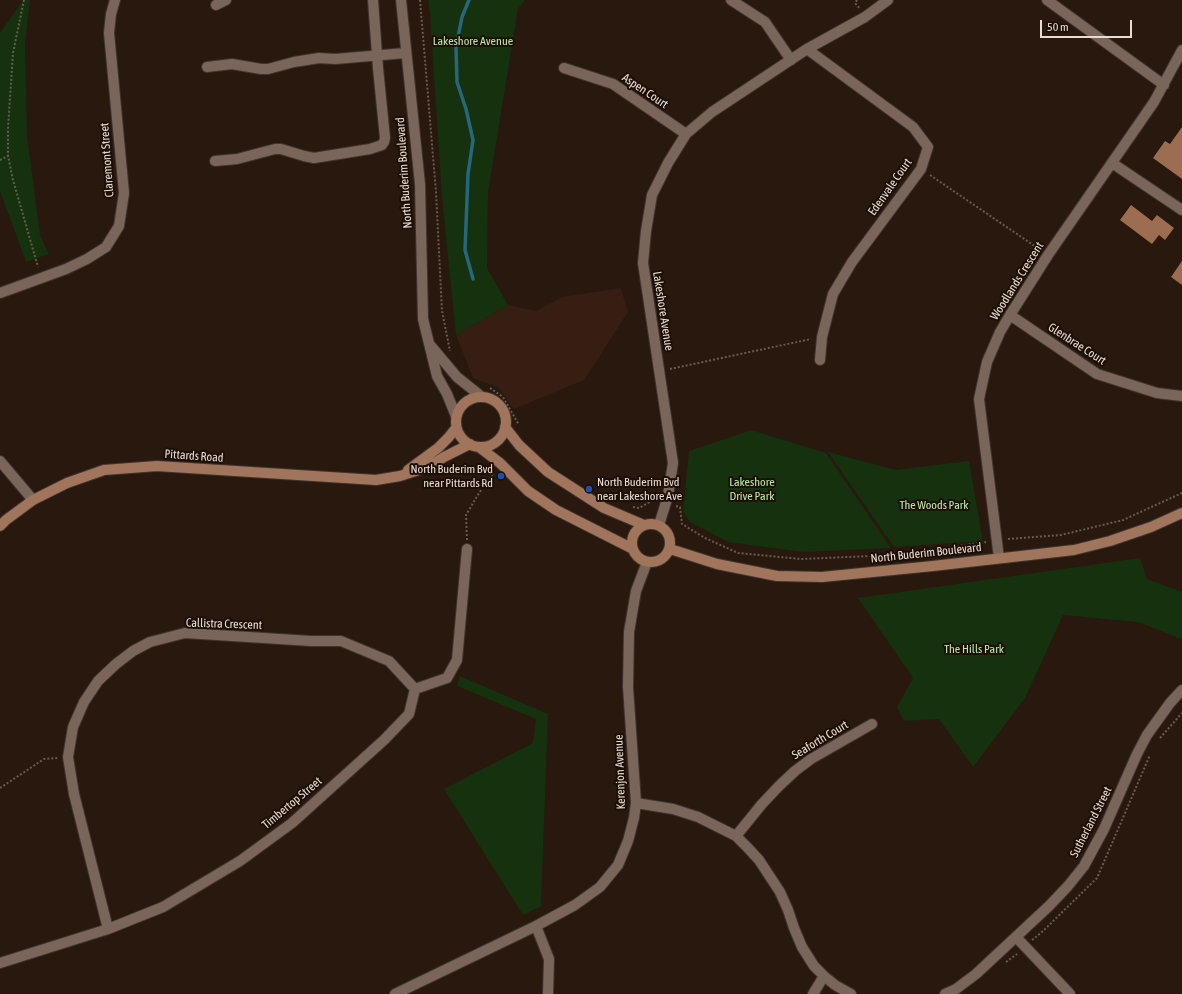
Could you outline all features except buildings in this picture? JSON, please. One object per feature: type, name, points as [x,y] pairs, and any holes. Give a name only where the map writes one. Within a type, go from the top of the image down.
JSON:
[{"type":"street","name":"Claremont Street","points":[[0,293],[66,269],[88,259],[106,247],[119,226],[124,193],[108,33],[115,0]]},
{"type":"street","points":[[216,6],[226,0]]},
{"type":"street","points":[[215,161],[237,159],[274,149],[281,149],[314,158],[370,149],[382,145],[385,138],[373,0]]},
{"type":"street","name":"North Buderim Boulevard","points":[[401,0],[420,184],[423,319],[437,376],[447,394],[456,416]]},
{"type":"street","points":[[732,0],[765,22],[791,60]]},
{"type":"street","name":"Lakeshore Avenue","points":[[659,525],[666,502],[673,464],[643,263],[646,231],[652,195],[668,163],[686,134],[712,112],[808,49],[865,17],[888,0]]},
{"type":"street","points":[[1046,0],[1164,85]]},
{"type":"street","name":"Edenvale Court","points":[[808,49],[912,127],[928,147],[921,169],[852,262],[833,294],[822,337],[820,360]]},
{"type":"street","name":"Woodlands Crescent","points":[[999,558],[979,399],[987,362],[1000,332],[1048,255],[1154,102],[1182,50]]},
{"type":"street","points":[[207,67],[232,64],[268,69],[304,60],[319,58],[335,59],[406,53]]},
{"type":"street","name":"Aspen Court","points":[[564,68],[614,84],[686,134]]},
{"type":"street","points":[[1112,163],[1182,210]]},
{"type":"street","name":"Glenbrae Court","points":[[1010,316],[1097,374],[1156,394],[1182,396]]},
{"type":"street","name":"North Buderim Boulevard","points":[[430,344],[457,377],[482,397]]},
{"type":"street","points":[[474,446],[486,446],[493,444],[499,440],[503,434],[506,420],[504,412],[501,406],[489,398],[474,398],[466,402],[460,408],[456,416],[456,428],[459,435],[464,440],[500,463],[528,490],[556,510],[633,549]]},
{"type":"street","points":[[505,427],[519,445],[548,472],[604,508],[644,525]]},
{"type":"street","name":"Pittards Road","points":[[400,476],[438,448],[456,428]]},
{"type":"street","name":"Pittards Road","points":[[0,526],[33,500],[67,483],[104,470],[157,466],[376,480],[400,476],[428,467],[444,457],[474,446]]},
{"type":"street","points":[[0,461],[33,500]]},
{"type":"street","name":"North Buderim Boulevard","points":[[670,549],[717,564],[777,576],[822,577],[1074,550],[1110,541],[1151,527],[1182,513]]},
{"type":"street","points":[[652,523],[659,525],[664,528],[670,538],[670,549],[667,554],[658,561],[646,562],[640,559],[633,549],[632,537],[635,532],[644,525],[652,523]]},
{"type":"street","points":[[415,689],[448,678],[456,660],[467,549]]},
{"type":"street","name":"Kerenjon Avenue","points":[[395,994],[536,926],[575,905],[600,887],[618,864],[628,841],[636,803],[628,687],[629,632],[636,591],[646,562]]},
{"type":"street","name":"Callistra Crescent","points":[[108,929],[74,794],[68,757],[73,727],[84,702],[98,681],[116,664],[133,651],[150,642],[185,634],[311,641],[340,641],[390,661],[415,689]]},
{"type":"street","name":"Timbertop Street","points":[[0,963],[108,929],[163,907],[240,861],[292,823],[384,740],[408,714],[415,689]]},
{"type":"street","name":"Sutherland Street","points":[[945,994],[956,989],[976,974],[1049,906],[1084,866],[1104,829],[1147,735],[1170,703],[1182,690]]},
{"type":"street","name":"Seaforth Court","points":[[736,836],[762,804],[795,771],[811,759],[872,724]]},
{"type":"street","points":[[636,803],[673,809],[698,817],[736,836],[759,860],[780,892],[802,947],[814,966],[835,985],[851,994]]},
{"type":"street","points":[[536,926],[549,959],[548,994]]},
{"type":"street","points":[[1016,937],[1070,994]]},
{"type":"street","points":[[813,994],[824,976]]},
{"type":"path","points":[[24,0],[13,53],[8,128],[8,156],[36,264]]},
{"type":"path","points":[[420,0],[436,192],[442,311],[450,354]]},
{"type":"path","points":[[0,160],[8,156]]},
{"type":"path","points":[[921,169],[1048,255]]},
{"type":"path","points":[[659,371],[822,337]]},
{"type":"path","points":[[488,387],[503,397],[520,428]]},
{"type":"path","points":[[467,549],[466,515],[478,493],[493,474]]},
{"type":"path","points":[[627,506],[639,508],[653,500],[666,502],[680,507],[682,524],[705,538],[738,553],[809,559],[895,555],[1014,538],[1061,535],[1123,520],[1182,493]]},
{"type":"path","points":[[0,788],[44,759],[68,757]]},
{"type":"shaded area","points":[[621,288],[628,312],[584,380],[514,409],[498,387],[473,378],[456,335],[508,305],[536,311],[562,297]]},
{"type":"green space","points":[[23,0],[30,0],[25,43],[27,135],[40,235],[49,254],[26,262],[0,191],[0,33]]},
{"type":"green space","name":"Lakeshore Avenue","points":[[428,0],[525,0],[518,9],[488,192],[487,268],[508,305],[456,335],[442,198]]},
{"type":"green space","name":"Lakeshore Drive Park","points":[[751,430],[826,453],[891,548],[803,552],[728,542],[690,522],[683,511],[689,451]]},
{"type":"green space","name":"The Woods Park","points":[[828,452],[896,470],[969,461],[983,541],[894,547]]},
{"type":"green space","name":"The Hills Park","points":[[1140,558],[1147,579],[1182,592],[1182,639],[1138,622],[1063,615],[1025,698],[973,767],[939,719],[904,721],[897,707],[913,678],[858,598]]},
{"type":"green space","points":[[460,676],[548,714],[541,906],[523,915],[444,789],[533,743],[536,719],[457,686]]},
{"type":"waterway","points":[[469,0],[462,17],[456,47],[457,82],[466,109],[473,140],[468,174],[465,250],[473,279]]},
{"type":"place","name":"North Buderim Bvd near Pittards Rd","points":[[501,476]]},
{"type":"place","name":"North Buderim Bvd near Lakeshore Ave","points":[[589,489]]}]
